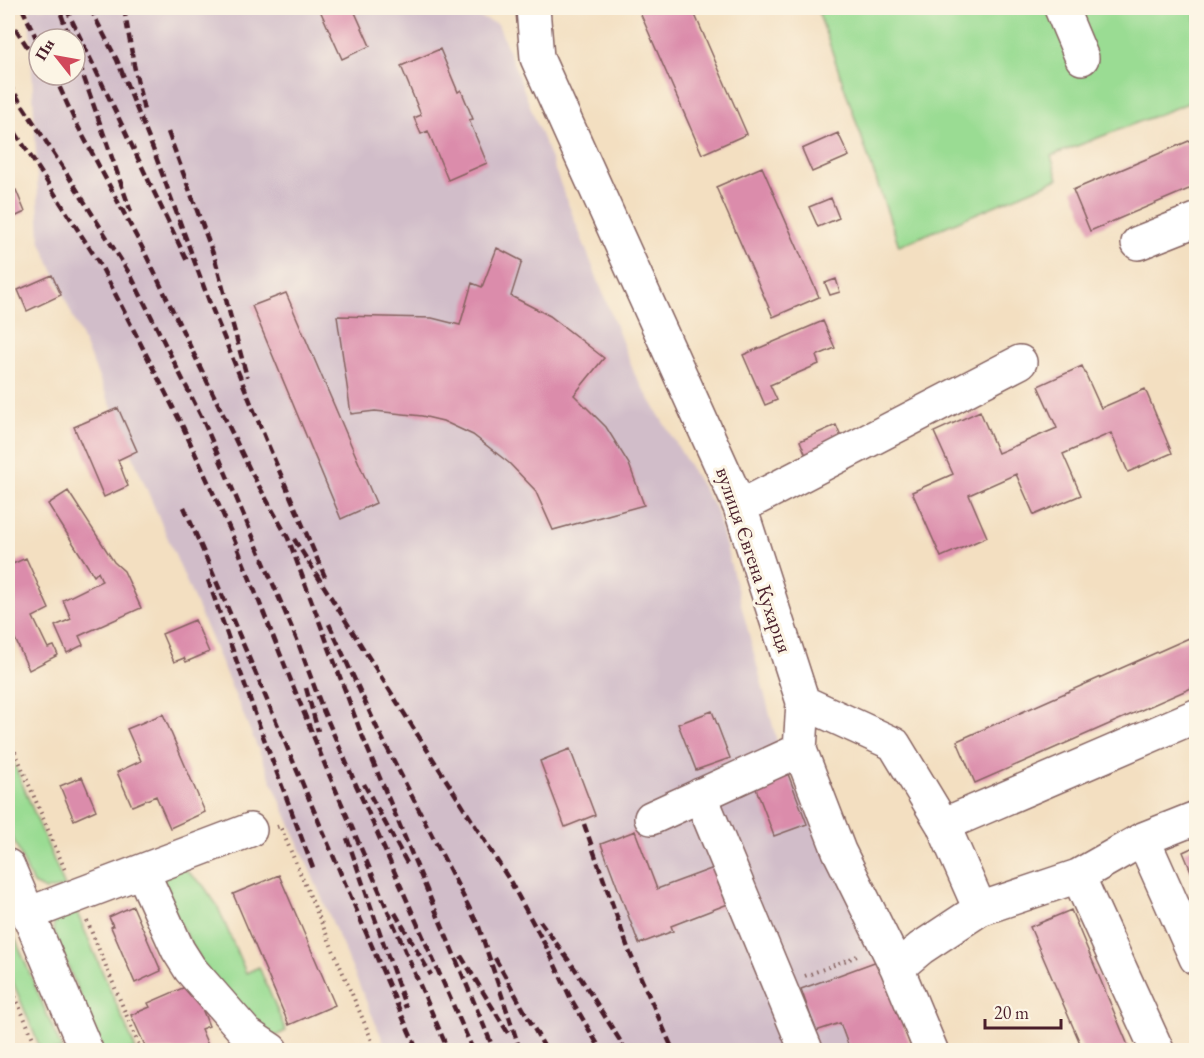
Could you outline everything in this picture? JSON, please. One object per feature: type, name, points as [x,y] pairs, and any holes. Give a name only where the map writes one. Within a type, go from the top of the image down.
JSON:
[{"type":"street","name":"вулиця Євгена Кухарця","points":[[533,8],[537,58],[740,507],[803,702],[800,750],[839,851],[897,968],[931,1050]]},
{"type":"street","points":[[1061,8],[1082,58]]},
{"type":"street","points":[[1138,243],[1197,220]]},
{"type":"street","points":[[740,507],[1020,362]]},
{"type":"street","points":[[803,702],[894,744],[943,825],[980,909]]},
{"type":"street","points":[[943,825],[1197,716]]},
{"type":"street","points":[[651,818],[800,750]]},
{"type":"street","points":[[700,795],[806,1050]]},
{"type":"street","points":[[897,968],[921,948],[980,909],[1078,876],[1143,839],[1197,818]]},
{"type":"street","points":[[28,914],[250,830]]},
{"type":"street","points":[[1143,839],[1197,958]]},
{"type":"street","points":[[8,866],[86,1050]]},
{"type":"street","points":[[142,871],[178,950],[190,969],[247,1034],[271,1050]]},
{"type":"street","points":[[1078,876],[1157,1050]]},
{"type":"path","points":[[250,830],[280,826],[376,1050]]},
{"type":"path","points":[[779,985],[864,954]]},
{"type":"path","points":[[8,983],[38,1050]]},
{"type":"shaded area","points":[[29,8],[452,8],[498,24],[635,375],[717,512],[781,757],[880,960],[912,1050],[387,1050],[40,240],[33,87],[87,87],[87,27],[30,27]]},
{"type":"green space","points":[[817,8],[1196,8],[1196,100],[1051,156],[1058,179],[899,246]]},
{"type":"green space","points":[[9,752],[65,887],[45,890],[33,884],[8,827]]},
{"type":"green space","points":[[183,868],[203,885],[217,905],[246,973],[259,967],[286,1031],[267,1040],[222,997],[154,879]]},
{"type":"green space","points":[[75,908],[136,1050],[102,1050],[53,929],[55,920]]},
{"type":"green space","points":[[8,920],[62,1050],[41,1050],[8,970]]},
{"type":"building","points":[[319,8],[353,8],[370,46],[342,59]]},
{"type":"building","points":[[638,8],[692,8],[747,134],[702,154]]},
{"type":"building","points":[[440,49],[458,92],[461,90],[473,119],[469,120],[487,163],[448,180],[428,131],[421,134],[414,118],[421,115],[401,66]]},
{"type":"building","points":[[838,133],[849,156],[812,172],[802,149]]},
{"type":"building","points":[[1196,138],[1196,186],[1090,231],[1073,190]]},
{"type":"building","points":[[762,167],[819,297],[773,317],[716,187]]},
{"type":"building","points":[[8,184],[11,192],[16,190],[25,212],[8,220]]},
{"type":"building","points":[[831,198],[839,218],[818,227],[809,207]]},
{"type":"building","points":[[497,248],[522,261],[511,296],[550,316],[604,358],[574,395],[606,427],[629,464],[644,505],[553,530],[535,490],[509,463],[473,435],[443,421],[422,416],[375,411],[351,414],[337,316],[432,318],[460,325],[472,283],[482,287]]},
{"type":"building","points":[[52,275],[61,295],[27,311],[18,290]]},
{"type":"building","points":[[836,279],[840,292],[830,295],[825,283]]},
{"type":"building","points":[[286,293],[376,503],[341,519],[252,306]]},
{"type":"building","points":[[823,321],[835,348],[816,356],[819,364],[770,385],[777,400],[765,405],[743,355]]},
{"type":"building","points":[[1082,366],[1101,408],[1145,389],[1172,453],[1128,472],[1111,433],[1063,454],[1081,495],[1034,515],[1016,474],[969,495],[987,537],[941,557],[912,492],[953,474],[934,432],[980,411],[998,453],[1057,428],[1038,386]]},
{"type":"building","points":[[118,408],[137,451],[118,460],[128,486],[104,497],[74,427]]},
{"type":"building","points":[[836,425],[844,444],[808,460],[800,441]]},
{"type":"building","points":[[68,491],[114,562],[124,571],[141,608],[79,636],[83,645],[67,653],[55,626],[71,619],[63,600],[102,581],[98,572],[94,576],[48,504]]},
{"type":"building","points":[[26,558],[49,609],[33,617],[48,648],[54,646],[58,655],[29,670],[8,623],[8,566]]},
{"type":"building","points":[[195,620],[209,652],[186,662],[184,658],[174,662],[162,634]]},
{"type":"building","points":[[1196,635],[1196,686],[975,783],[957,741]]},
{"type":"building","points":[[712,711],[730,758],[696,770],[678,724]]},
{"type":"building","points":[[163,714],[205,812],[170,828],[156,796],[132,806],[117,772],[141,761],[127,729]]},
{"type":"building","points":[[570,749],[595,815],[565,827],[540,761]]},
{"type":"building","points":[[788,774],[807,824],[774,836],[755,786]]},
{"type":"building","points":[[82,777],[96,810],[74,820],[60,786]]},
{"type":"building","points":[[635,831],[657,889],[719,866],[733,902],[671,926],[673,931],[639,944],[601,844]]},
{"type":"building","points":[[1196,846],[1196,883],[1183,852]]},
{"type":"building","points":[[279,875],[335,1005],[289,1025],[233,894]]},
{"type":"building","points":[[133,906],[161,971],[135,983],[111,927],[113,926],[109,917]]},
{"type":"building","points":[[1071,910],[1130,1050],[1083,1050],[1030,927]]},
{"type":"building","points":[[880,960],[912,1050],[850,1050],[840,1023],[816,1031],[801,989]]},
{"type":"building","points":[[192,984],[209,1026],[201,1029],[210,1050],[147,1050],[131,1015],[150,1007],[148,1003]]},
{"type":"railway","points":[[22,8],[31,27]]},
{"type":"railway","points":[[66,8],[187,261]]},
{"type":"railway","points":[[90,8],[117,60],[153,149],[209,301],[325,577]]},
{"type":"railway","points":[[124,8],[144,111]]},
{"type":"railway","points":[[61,14],[66,27]]},
{"type":"railway","points":[[8,17],[27,46]]},
{"type":"railway","points":[[8,83],[131,276],[203,420],[297,640],[323,710],[473,1050]]},
{"type":"railway","points":[[87,86],[131,212]]},
{"type":"railway","points":[[59,87],[143,249],[250,470],[288,538],[361,733],[494,1050]]},
{"type":"railway","points":[[8,121],[101,266],[183,427],[231,532],[325,765],[448,1050]]},
{"type":"railway","points":[[168,132],[215,259],[247,377]]},
{"type":"railway","points":[[184,507],[417,1050]]},
{"type":"railway","points":[[294,539],[510,881],[548,950],[571,999],[601,1050]]},
{"type":"railway","points":[[208,580],[313,868]]},
{"type":"railway","points":[[329,624],[377,728],[479,927],[520,1050]]},
{"type":"railway","points":[[306,688],[318,731]]},
{"type":"railway","points":[[364,784],[407,863]]},
{"type":"railway","points":[[584,824],[629,951],[673,1050]]},
{"type":"railway","points":[[347,838],[406,1008]]},
{"type":"railway","points":[[395,913],[431,975]]},
{"type":"railway","points":[[540,921],[575,969],[626,1050]]},
{"type":"railway","points":[[461,956],[508,1033]]},
{"type":"railway","points":[[495,958],[546,1050]]}]
